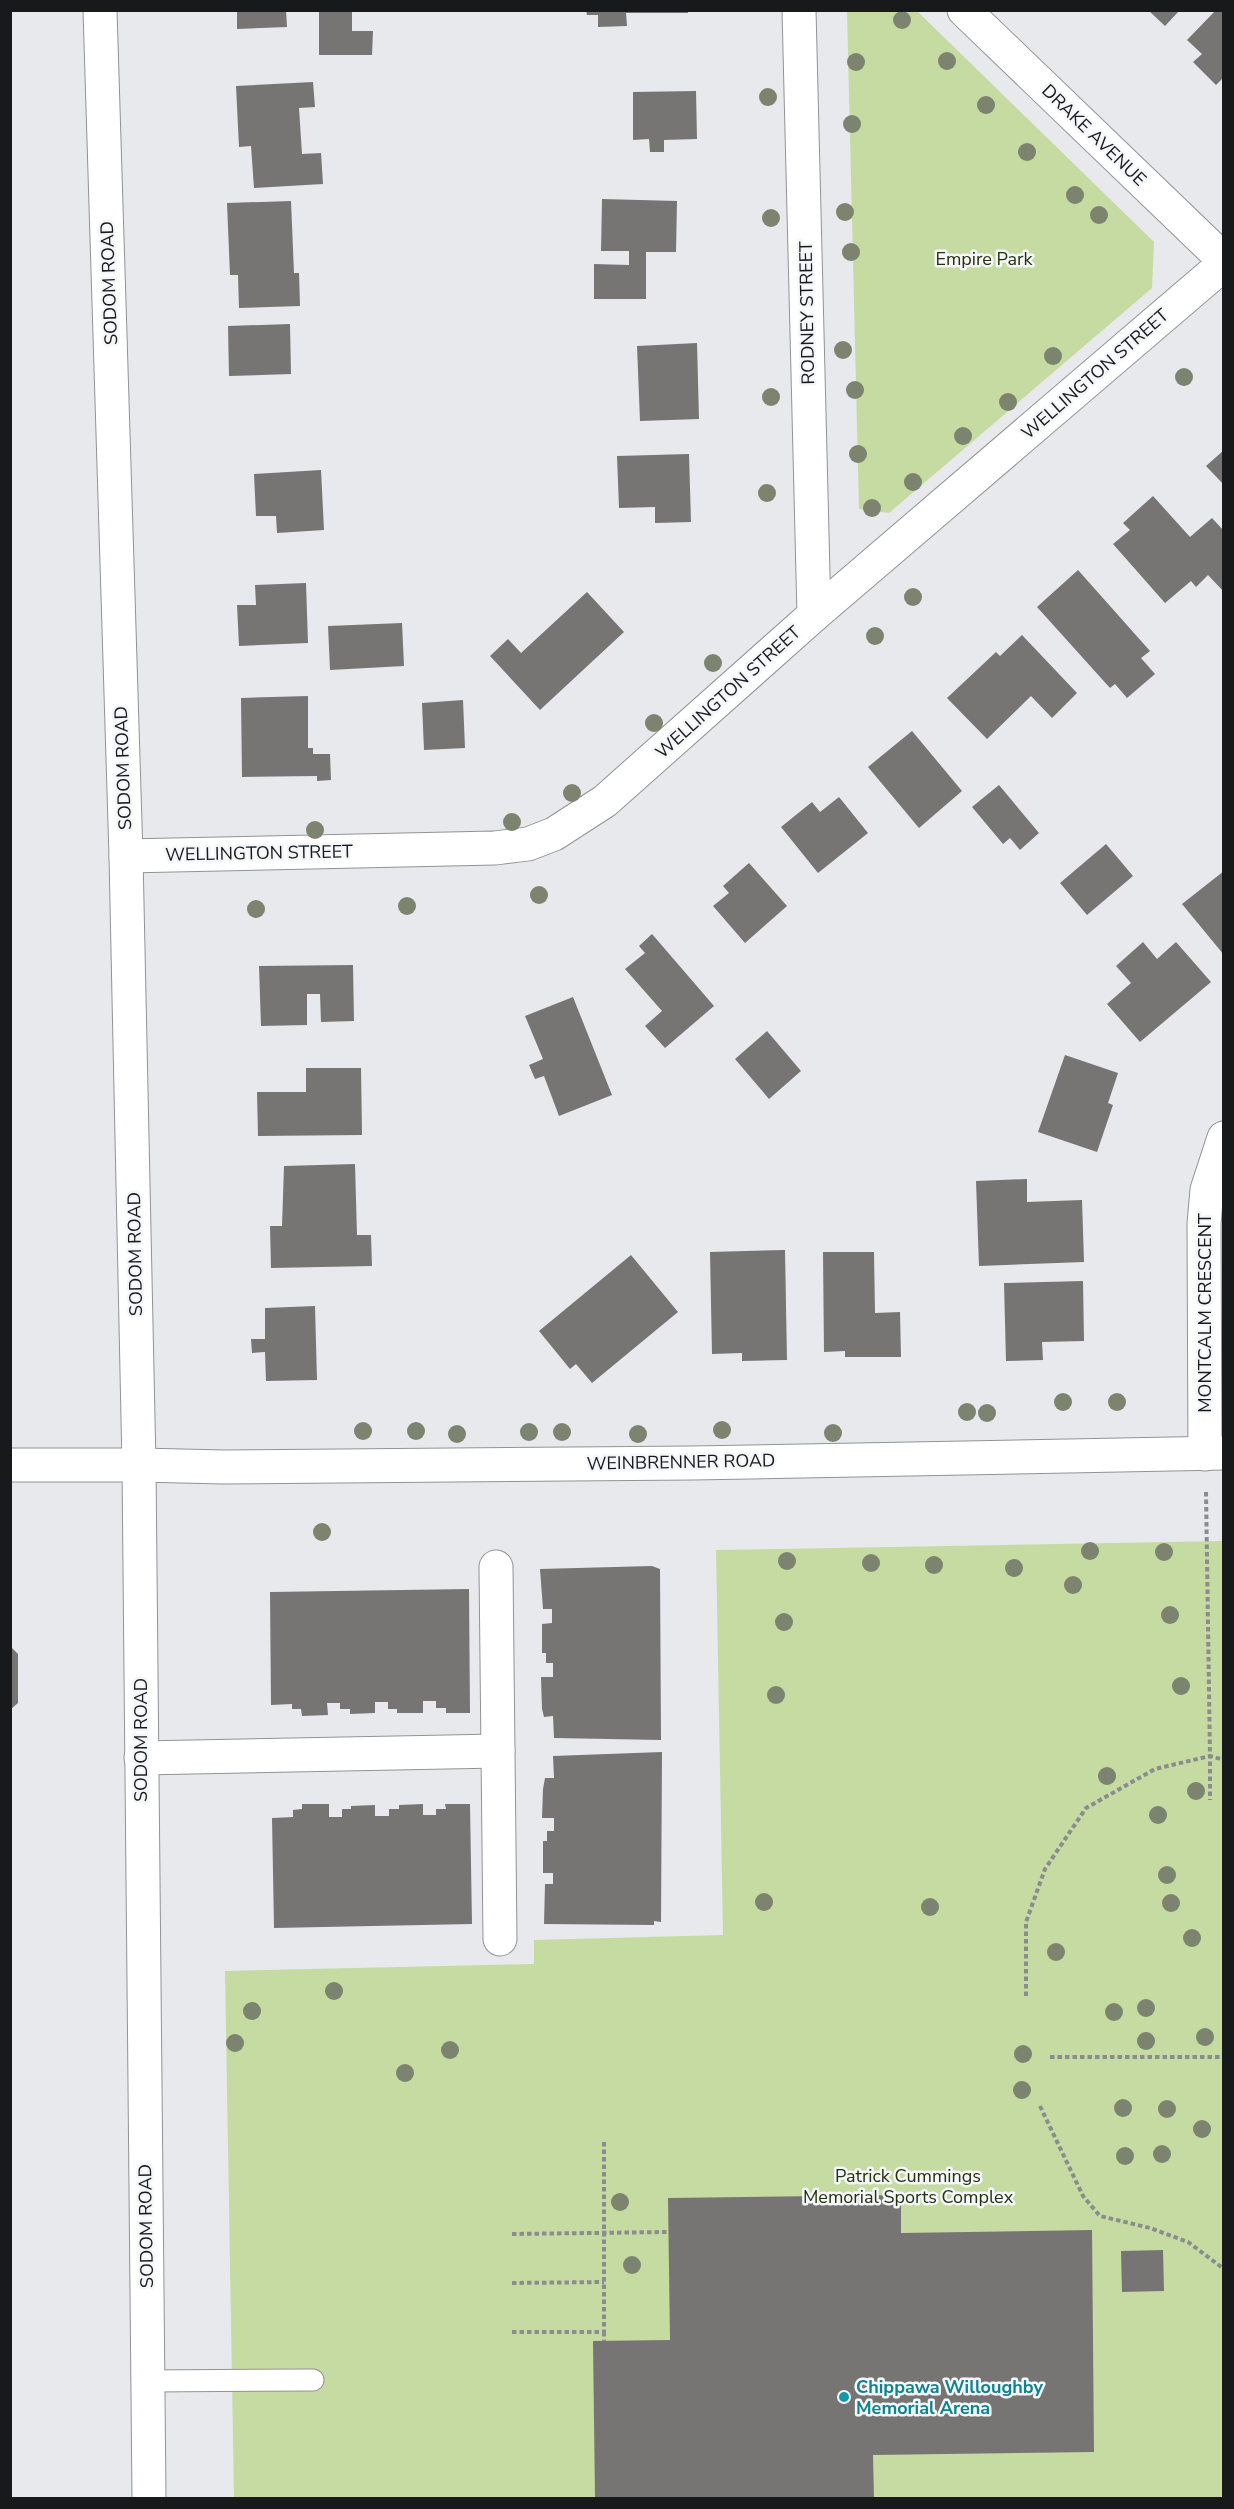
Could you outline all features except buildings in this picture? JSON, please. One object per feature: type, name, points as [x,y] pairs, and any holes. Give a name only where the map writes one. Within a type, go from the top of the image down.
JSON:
[{"type":"street","name":"SODOM ROAD","points":[[100,10],[126,856],[139,1465],[149,2499]]},
{"type":"street","name":"RODNEY STREET","points":[[799,10],[814,615]]},
{"type":"street","name":"DRAKE AVENUE","points":[[964,10],[1224,262]]},
{"type":"street","name":"WELLINGTON STREET","points":[[126,856],[495,848],[528,844],[569,825],[605,801],[814,615],[1224,262]]},
{"type":"street","name":"MONTCALM CRESCENT","points":[[1214,1454],[1204,1224],[1207,1190],[1215,1159],[1224,1138]]},
{"type":"street","name":"WEINBRENNER ROAD","points":[[10,1465],[224,1467],[681,1463],[1214,1454]]},
{"type":"street","points":[[496,1567],[500,1939]]},
{"type":"street","points":[[141,1758],[498,1751]]},
{"type":"lane","points":[[147,2381],[313,2380]]},
{"type":"path","points":[[1210,1800],[1214,1454]]},
{"type":"path","points":[[1026,1996],[1026,1922],[1045,1869],[1086,1808],[1155,1769],[1210,1756],[1224,1760]]},
{"type":"path","points":[[1050,2057],[1224,2056]]},
{"type":"path","points":[[1040,2106],[1083,2196],[1100,2216],[1150,2228],[1188,2242],[1224,2269]]},
{"type":"path","points":[[604,2139],[604,2341]]},
{"type":"path","points":[[512,2234],[668,2232]]},
{"type":"path","points":[[512,2283],[604,2282]]},
{"type":"path","points":[[512,2332],[604,2332]]},
{"type":"green space","name":"Empire Park","points":[[847,11],[917,11],[1154,242],[1152,288],[889,513],[859,509]]},
{"type":"green space","name":"Patrick Cummings Memorial Sports Complex","points":[[1223,1541],[1223,2498],[234,2498],[225,1971],[534,1964],[534,1940],[723,1935],[716,1550]]},
{"type":"place","name":"Chippawa Willoughby Memorial Arena","points":[[844,2397]]}]
